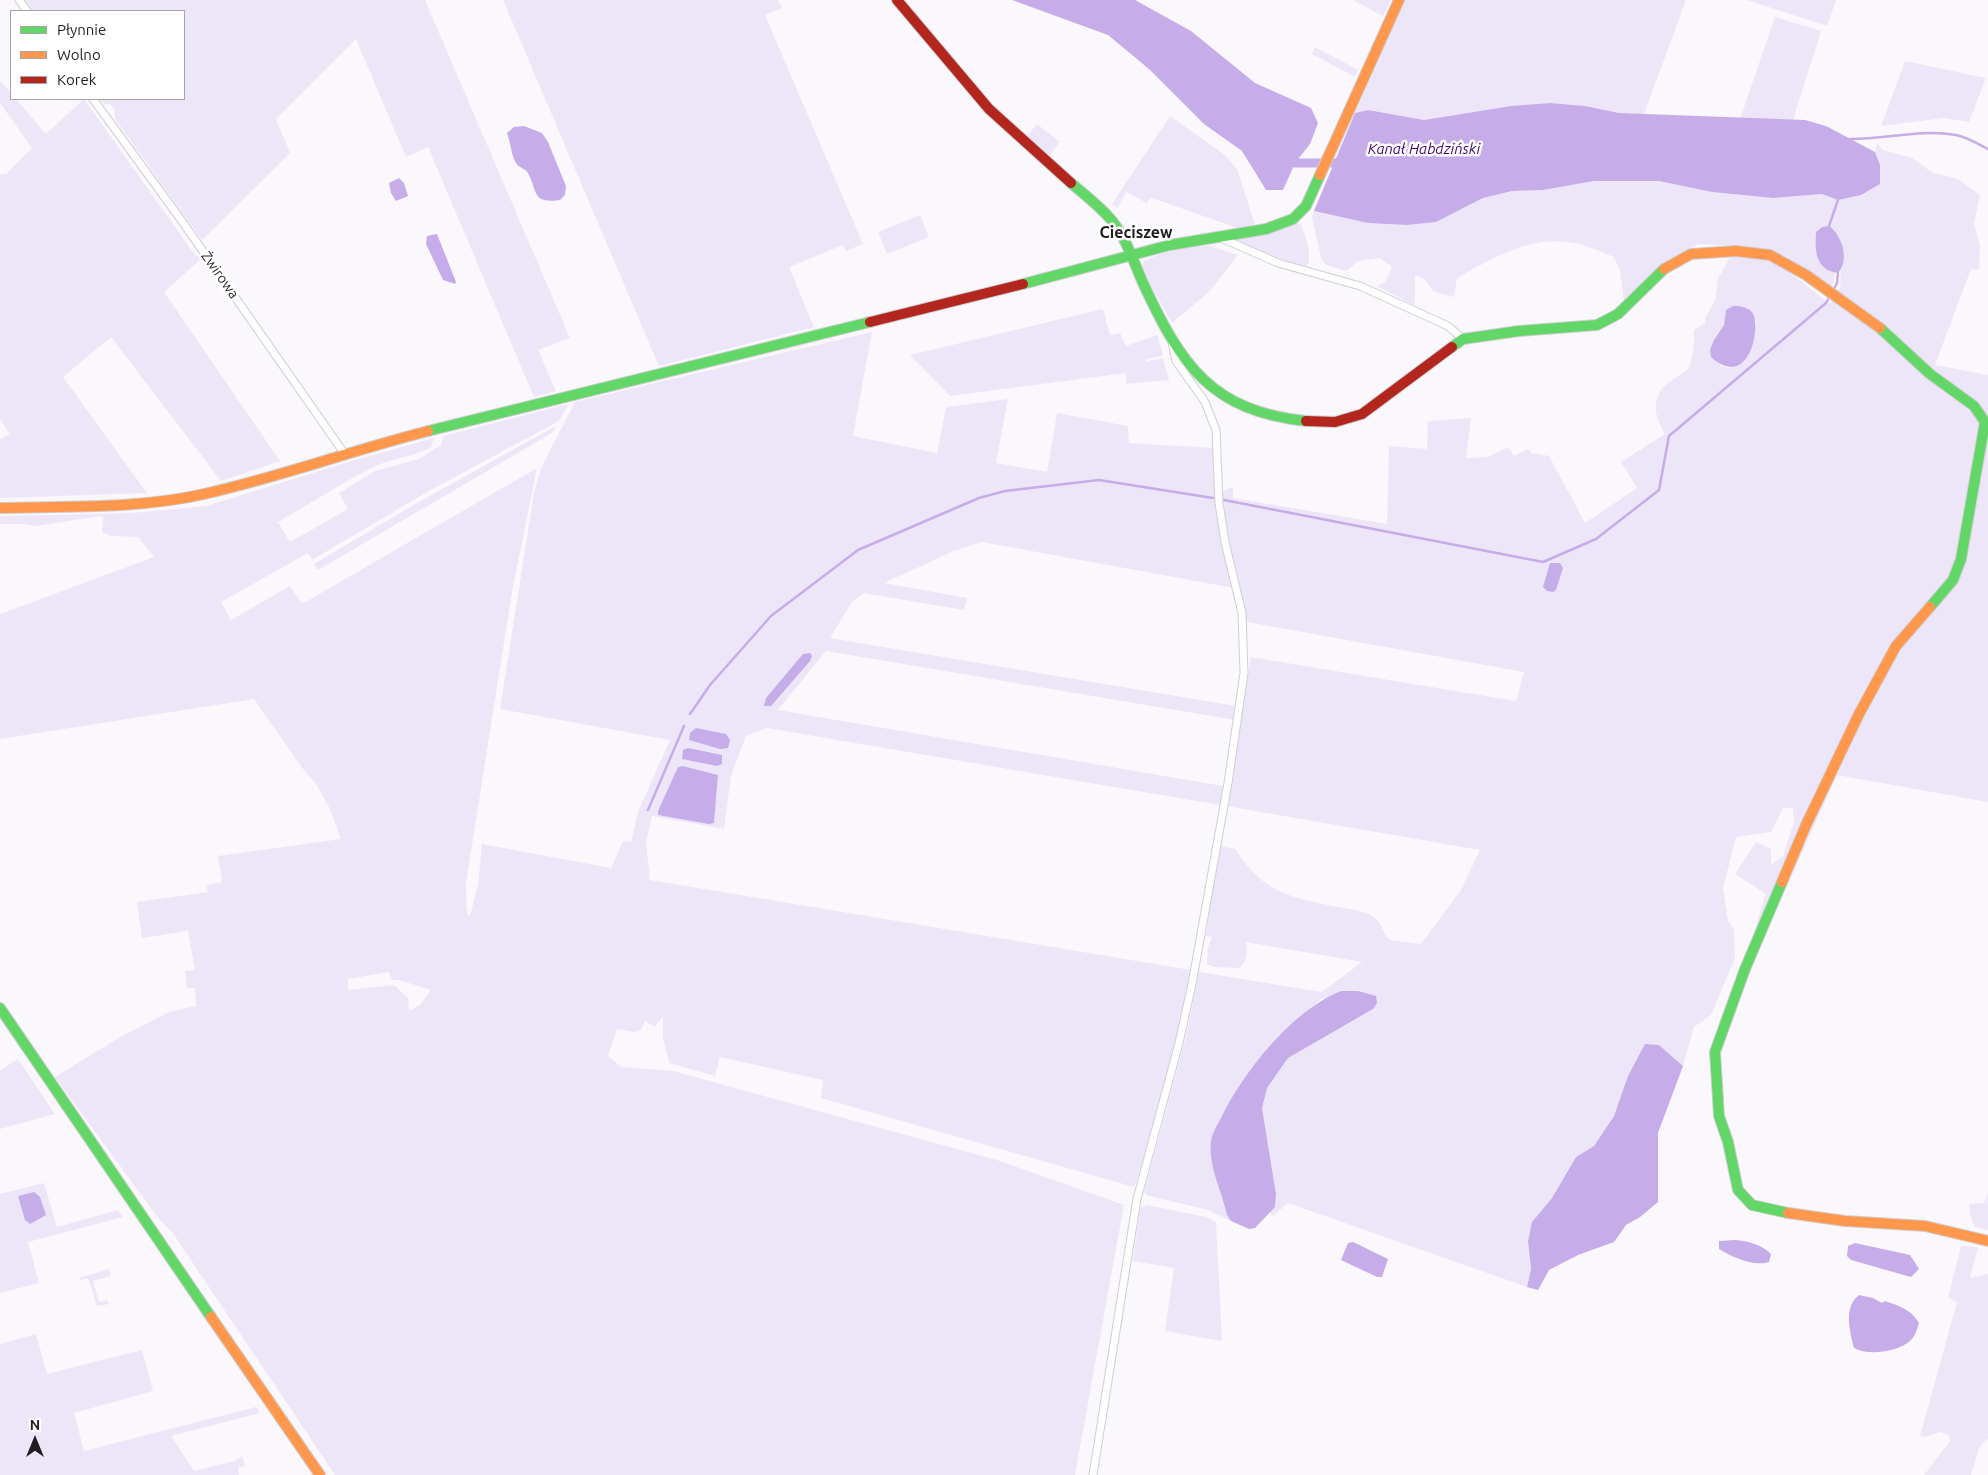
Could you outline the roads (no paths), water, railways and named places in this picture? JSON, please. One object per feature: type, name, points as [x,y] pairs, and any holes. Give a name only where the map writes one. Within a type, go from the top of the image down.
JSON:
[{"type":"street","points":[[897,0],[991,111],[1107,214],[1120,232],[1172,342],[1182,358],[1204,382],[1236,406],[1266,415],[1326,423],[1343,422],[1362,414],[1463,339],[1519,331],[1597,325],[1618,314],[1664,270],[1691,254],[1736,251],[1770,255],[1806,275],[1888,334],[1930,374],[1974,406],[1985,422],[1985,430],[1971,492],[1961,559],[1953,580],[1896,646],[1859,714],[1806,824],[1745,969],[1716,1052],[1719,1116],[1728,1142],[1738,1190],[1752,1204],[1780,1212],[1836,1220],[1925,1226],[1988,1241]]},
{"type":"street","points":[[0,508],[118,505],[183,499],[344,453],[1132,257],[1170,245],[1266,229],[1286,223],[1302,212],[1314,192],[1399,0]]},
{"type":"street","name":"Żwirowa","points":[[94,100],[179,217],[344,453]]},
{"type":"street","points":[[1219,236],[1278,263],[1360,286],[1448,326],[1463,339]]},
{"type":"street","points":[[1093,1475],[1137,1199],[1179,1043],[1192,984],[1228,783],[1244,672],[1242,613],[1225,542],[1219,503],[1216,430],[1205,402],[1176,361],[1172,342]]},
{"type":"street","points":[[0,1008],[320,1475]]},
{"type":"water","points":[[1012,0],[1135,0],[1191,31],[1255,83],[1311,108],[1318,123],[1310,144],[1295,163],[1283,190],[1266,190],[1242,151],[1204,124],[1149,69],[1108,35]]},
{"type":"water","points":[[1550,103],[1585,106],[1619,113],[1805,120],[1826,126],[1875,152],[1880,165],[1880,184],[1861,195],[1838,200],[1822,194],[1773,198],[1712,192],[1659,181],[1594,181],[1543,190],[1512,191],[1483,198],[1436,222],[1407,225],[1368,223],[1314,211],[1355,113],[1368,110],[1424,120],[1511,106]]},
{"type":"water","points":[[524,126],[542,133],[548,142],[566,186],[565,195],[560,200],[551,201],[540,198],[528,173],[517,165],[507,133],[514,127]]},
{"type":"water","points":[[399,178],[404,183],[408,196],[396,201],[391,193],[389,183]]},
{"type":"water","points":[[1829,226],[1838,235],[1843,248],[1842,268],[1838,273],[1825,268],[1816,252],[1816,232],[1822,227]]},
{"type":"water","points":[[437,234],[456,282],[455,284],[443,280],[426,244],[427,236]]},
{"type":"water","points":[[1733,306],[1743,307],[1752,312],[1755,319],[1754,341],[1744,361],[1735,366],[1724,366],[1711,357],[1710,350],[1724,325],[1726,310]]},
{"type":"water","points":[[1550,563],[1560,563],[1563,568],[1556,590],[1553,592],[1547,591],[1543,587]]},
{"type":"water","points":[[810,653],[812,656],[810,661],[771,706],[764,706],[766,698],[803,654]]},
{"type":"water","points":[[696,728],[726,734],[730,740],[728,748],[720,749],[689,740],[690,733]]},
{"type":"water","points":[[688,748],[722,755],[722,764],[717,766],[682,759],[683,750]]},
{"type":"water","points":[[683,766],[718,775],[714,823],[709,824],[658,815],[658,811],[678,767]]},
{"type":"water","points":[[1341,991],[1358,991],[1376,996],[1377,1003],[1373,1009],[1288,1058],[1267,1088],[1262,1108],[1276,1194],[1275,1207],[1255,1228],[1249,1229],[1231,1221],[1227,1215],[1212,1160],[1211,1141],[1213,1135],[1231,1098],[1272,1044],[1305,1012]]},
{"type":"water","points":[[1645,1044],[1659,1045],[1683,1066],[1658,1133],[1658,1202],[1640,1217],[1626,1225],[1614,1242],[1578,1255],[1549,1270],[1538,1290],[1527,1287],[1531,1269],[1528,1241],[1532,1222],[1552,1198],[1576,1157],[1594,1146],[1614,1116],[1628,1076]]},
{"type":"water","points":[[34,1192],[40,1197],[46,1215],[30,1224],[25,1220],[18,1196]]},
{"type":"water","points":[[1735,1240],[1759,1245],[1771,1254],[1769,1262],[1750,1262],[1719,1249],[1719,1241]]},
{"type":"water","points":[[1353,1242],[1388,1259],[1382,1277],[1377,1277],[1341,1260],[1348,1243]]},
{"type":"water","points":[[1855,1243],[1910,1255],[1919,1269],[1911,1277],[1851,1260],[1847,1256],[1848,1246]]},
{"type":"water","points":[[1859,1295],[1873,1298],[1882,1303],[1885,1301],[1912,1314],[1919,1323],[1912,1339],[1898,1348],[1882,1352],[1867,1352],[1854,1348],[1849,1313],[1854,1300]]},
{"type":"waterway","points":[[1849,141],[1851,139],[1943,133],[1964,137],[1988,149]]},
{"type":"waterway","name":"Kanał Habdziński","points":[[1287,156],[1295,163],[1346,163]]},
{"type":"waterway","points":[[1829,226],[1838,200]]},
{"type":"waterway","points":[[1833,291],[1837,283],[1838,273]]},
{"type":"waterway","points":[[1224,500],[1543,562],[1596,539],[1659,490],[1669,436],[1826,303],[1830,296]]},
{"type":"waterway","points":[[690,714],[710,685],[771,616],[858,550],[979,498],[1005,491],[1099,480],[1213,498]]},
{"type":"waterway","points":[[648,810],[684,726]]},
{"type":"district","name":"Cieciszew","points":[[1136,233]]}]
